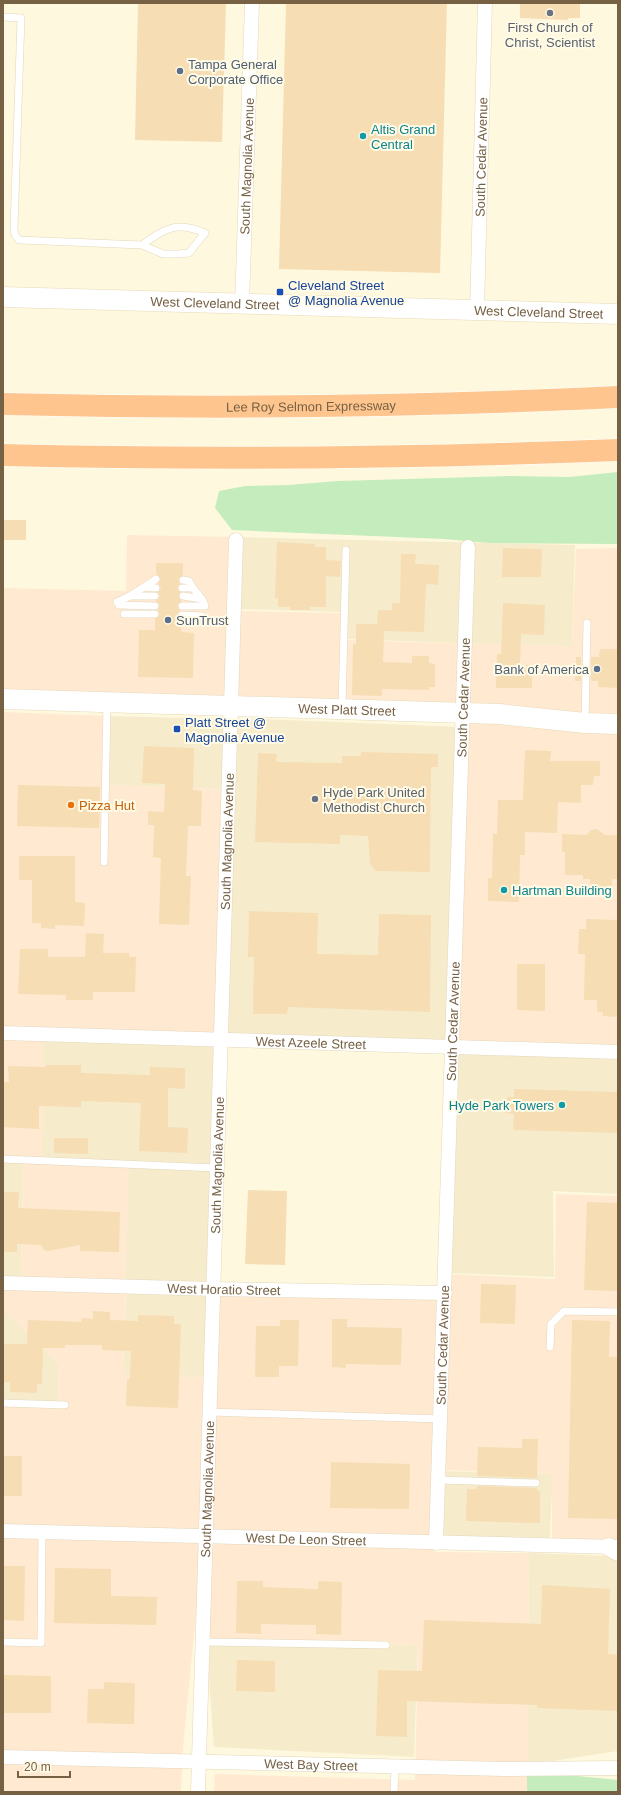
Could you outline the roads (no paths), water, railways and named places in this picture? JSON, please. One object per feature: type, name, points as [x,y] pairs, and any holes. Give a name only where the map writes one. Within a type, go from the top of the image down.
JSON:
[{"type":"highway","name":"Lee Roy Selmon Expressway","points":[[3,404],[114,407],[250,407],[446,403],[618,397]]},
{"type":"highway","points":[[3,455],[264,457],[450,455],[618,450]]},
{"type":"main road","name":"West Cleveland Street","points":[[3,297],[242,305],[618,314]]},
{"type":"main road","name":"West Platt Street","points":[[3,699],[499,714],[585,723],[618,724]]},
{"type":"street","name":"South Magnolia Avenue","points":[[242,305],[252,3]]},
{"type":"street","name":"South Cedar Avenue","points":[[477,311],[485,3]]},
{"type":"street","name":"South Magnolia Avenue","points":[[198,1792],[236,540]]},
{"type":"street","name":"South Cedar Avenue","points":[[436,1543],[468,547]]},
{"type":"street","name":"West Azeele Street","points":[[3,1033],[618,1052]]},
{"type":"street","name":"West Horatio Street","points":[[3,1282],[214,1289],[445,1292]]},
{"type":"street","name":"West De Leon Street","points":[[3,1531],[615,1549]]},
{"type":"street","name":"West Bay Street","points":[[3,1756],[504,1769],[618,1768]]},
{"type":"lane","points":[[3,17],[21,18],[15,236],[19,240],[142,245],[163,254],[179,254],[189,252],[205,233],[192,227],[163,230],[142,245]]},
{"type":"lane","points":[[342,710],[346,550]]},
{"type":"lane","points":[[155,606],[118,604],[156,579]]},
{"type":"lane","points":[[183,580],[189,581],[204,603]]},
{"type":"lane","points":[[144,587],[156,588]]},
{"type":"lane","points":[[182,588],[193,588]]},
{"type":"lane","points":[[130,596],[155,596]]},
{"type":"lane","points":[[183,596],[204,603]]},
{"type":"lane","points":[[182,606],[204,603]]},
{"type":"lane","points":[[124,614],[155,614]]},
{"type":"lane","points":[[182,615],[202,616]]},
{"type":"lane","points":[[585,723],[587,623]]},
{"type":"lane","points":[[104,862],[107,702]]},
{"type":"lane","points":[[3,1159],[217,1168]]},
{"type":"lane","points":[[550,1347],[551,1324],[564,1311],[618,1312]]},
{"type":"lane","points":[[3,1403],[65,1405]]},
{"type":"lane","points":[[210,1412],[441,1418]]},
{"type":"lane","points":[[439,1480],[536,1483]]},
{"type":"lane","points":[[3,1642],[41,1643],[42,1532]]},
{"type":"lane","points":[[203,1642],[386,1645]]},
{"type":"lane","points":[[394,1792],[395,1766]]},
{"type":"place","name":"First Church of Christ, Scientist","points":[[550,13]]},
{"type":"place","name":"Tampa General Corporate Office","points":[[180,71]]},
{"type":"place","name":"Altis Grand Central","points":[[363,136]]},
{"type":"place","name":"Cleveland Street @ Magnolia Avenue","points":[[280,292]]},
{"type":"place","name":"SunTrust","points":[[168,620]]},
{"type":"place","name":"Bank of America","points":[[597,669]]},
{"type":"place","name":"Platt Street @ Magnolia Avenue","points":[[177,729]]},
{"type":"place","name":"Hyde Park United Methodist Church","points":[[315,799]]},
{"type":"place","name":"Pizza Hut","points":[[71,805]]},
{"type":"place","name":"Hartman Building","points":[[504,890]]},
{"type":"place","name":"Hyde Park Towers","points":[[562,1105]]}]
